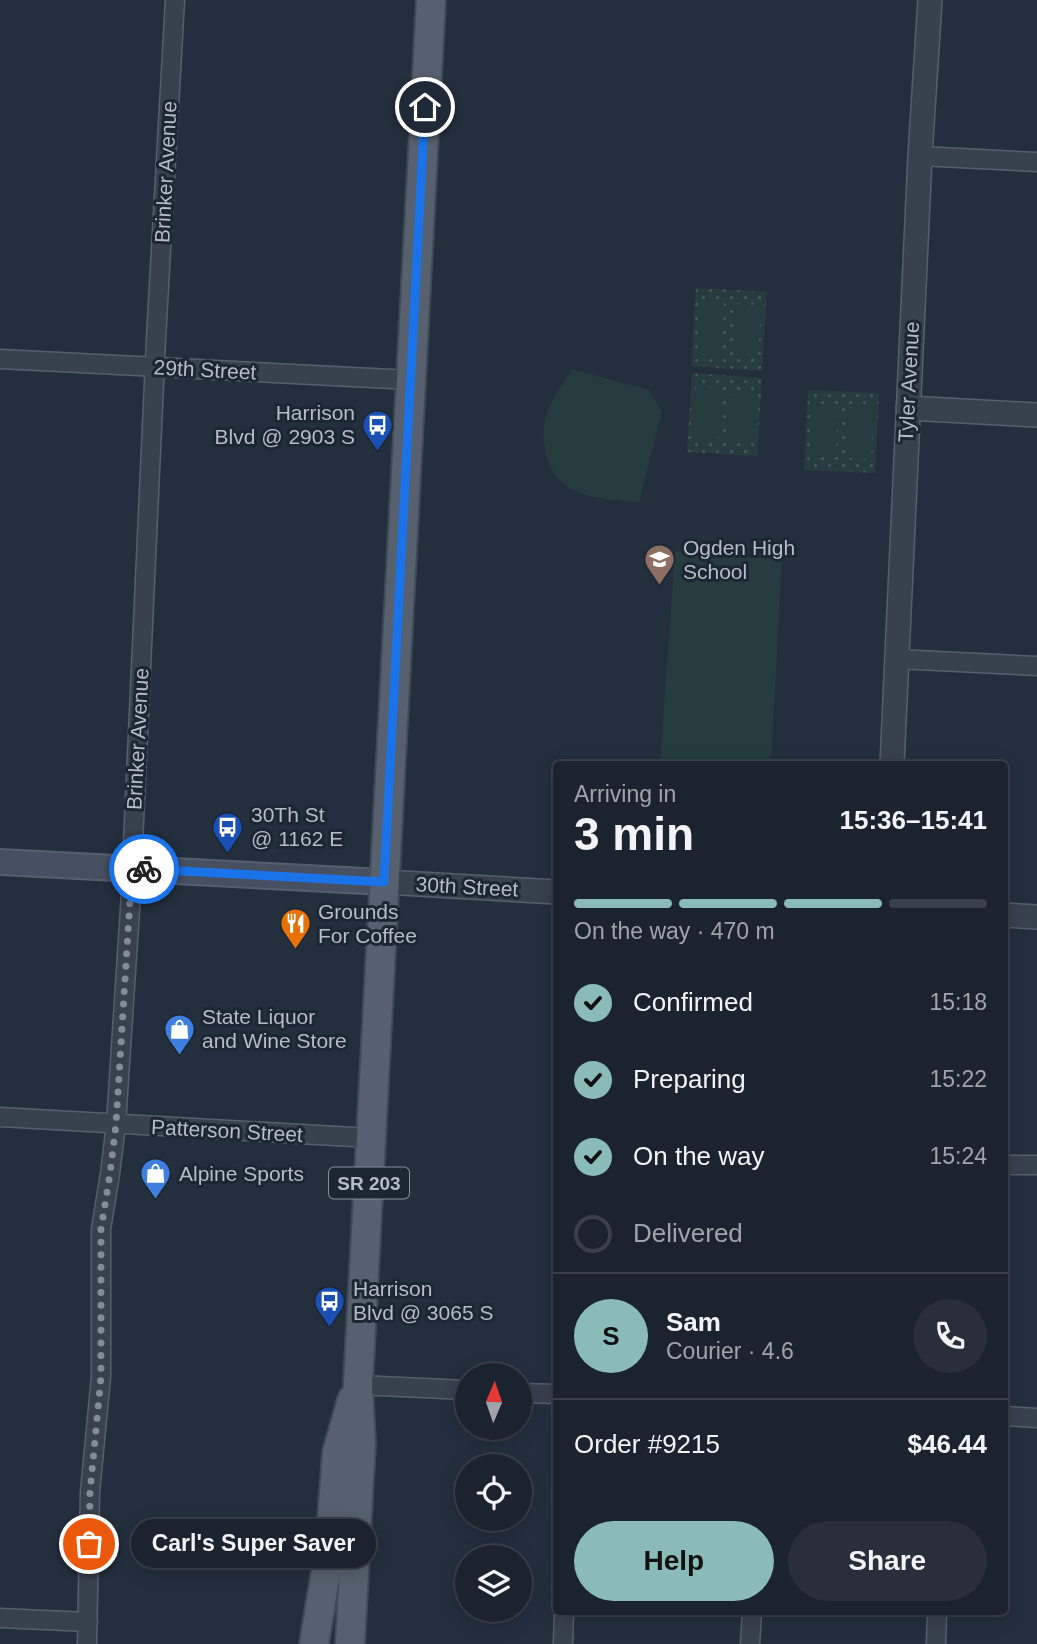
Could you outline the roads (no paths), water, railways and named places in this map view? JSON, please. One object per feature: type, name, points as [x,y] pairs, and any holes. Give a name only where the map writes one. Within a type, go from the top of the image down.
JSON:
[{"type":"main road","name":"SR 203","points":[[350,1644],[361,1427],[358,1385],[431,0]]},
{"type":"main road","name":"30th Street","points":[[0,862],[384,882]]},
{"type":"main road","name":"SR 203","points":[[314,1644],[330,1547],[337,1453],[349,1407],[358,1385]]},
{"type":"street","name":"Brinker Avenue","points":[[87,1644],[90,1492],[101,1377],[101,1229],[116,1124],[132,868],[175,0]]},
{"type":"street","name":"Tyler Avenue","points":[[892,761],[920,156],[930,0]]},
{"type":"street","points":[[920,156],[1037,162]]},
{"type":"street","name":"29th Street","points":[[0,359],[411,380]]},
{"type":"street","points":[[908,408],[1037,415]]},
{"type":"street","points":[[897,659],[1037,666]]},
{"type":"street","name":"30th Street","points":[[384,882],[553,892]]},
{"type":"street","points":[[1008,915],[1037,917]]},
{"type":"street","name":"Patterson Street","points":[[0,1117],[371,1138]]},
{"type":"street","points":[[1008,1164],[1037,1165]]},
{"type":"street","points":[[358,1385],[455,1389]]},
{"type":"street","points":[[532,1393],[553,1394]]},
{"type":"street","points":[[1008,1416],[1037,1418]]},
{"type":"street","points":[[563,1644],[564,1615]]},
{"type":"street","points":[[750,1644],[752,1615]]},
{"type":"street","points":[[936,1644],[937,1615]]},
{"type":"street","points":[[0,1618],[88,1622]]},
{"type":"place","name":"Harrison Blvd @ 2903 S","points":[[378,452]]},
{"type":"place","name":"Ogden High School","points":[[660,587]]},
{"type":"place","name":"30Th St @ 1162 E","points":[[228,854]]},
{"type":"place","name":"Grounds For Coffee","points":[[295,951]]},
{"type":"place","name":"State Liquor and Wine Store","points":[[179,1056]]},
{"type":"place","name":"Alpine Sports","points":[[156,1201]]},
{"type":"place","name":"Harrison Blvd @ 3065 S","points":[[330,1328]]},
{"type":"place","name":"Carl's Super Saver","points":[[89,1544]]}]
